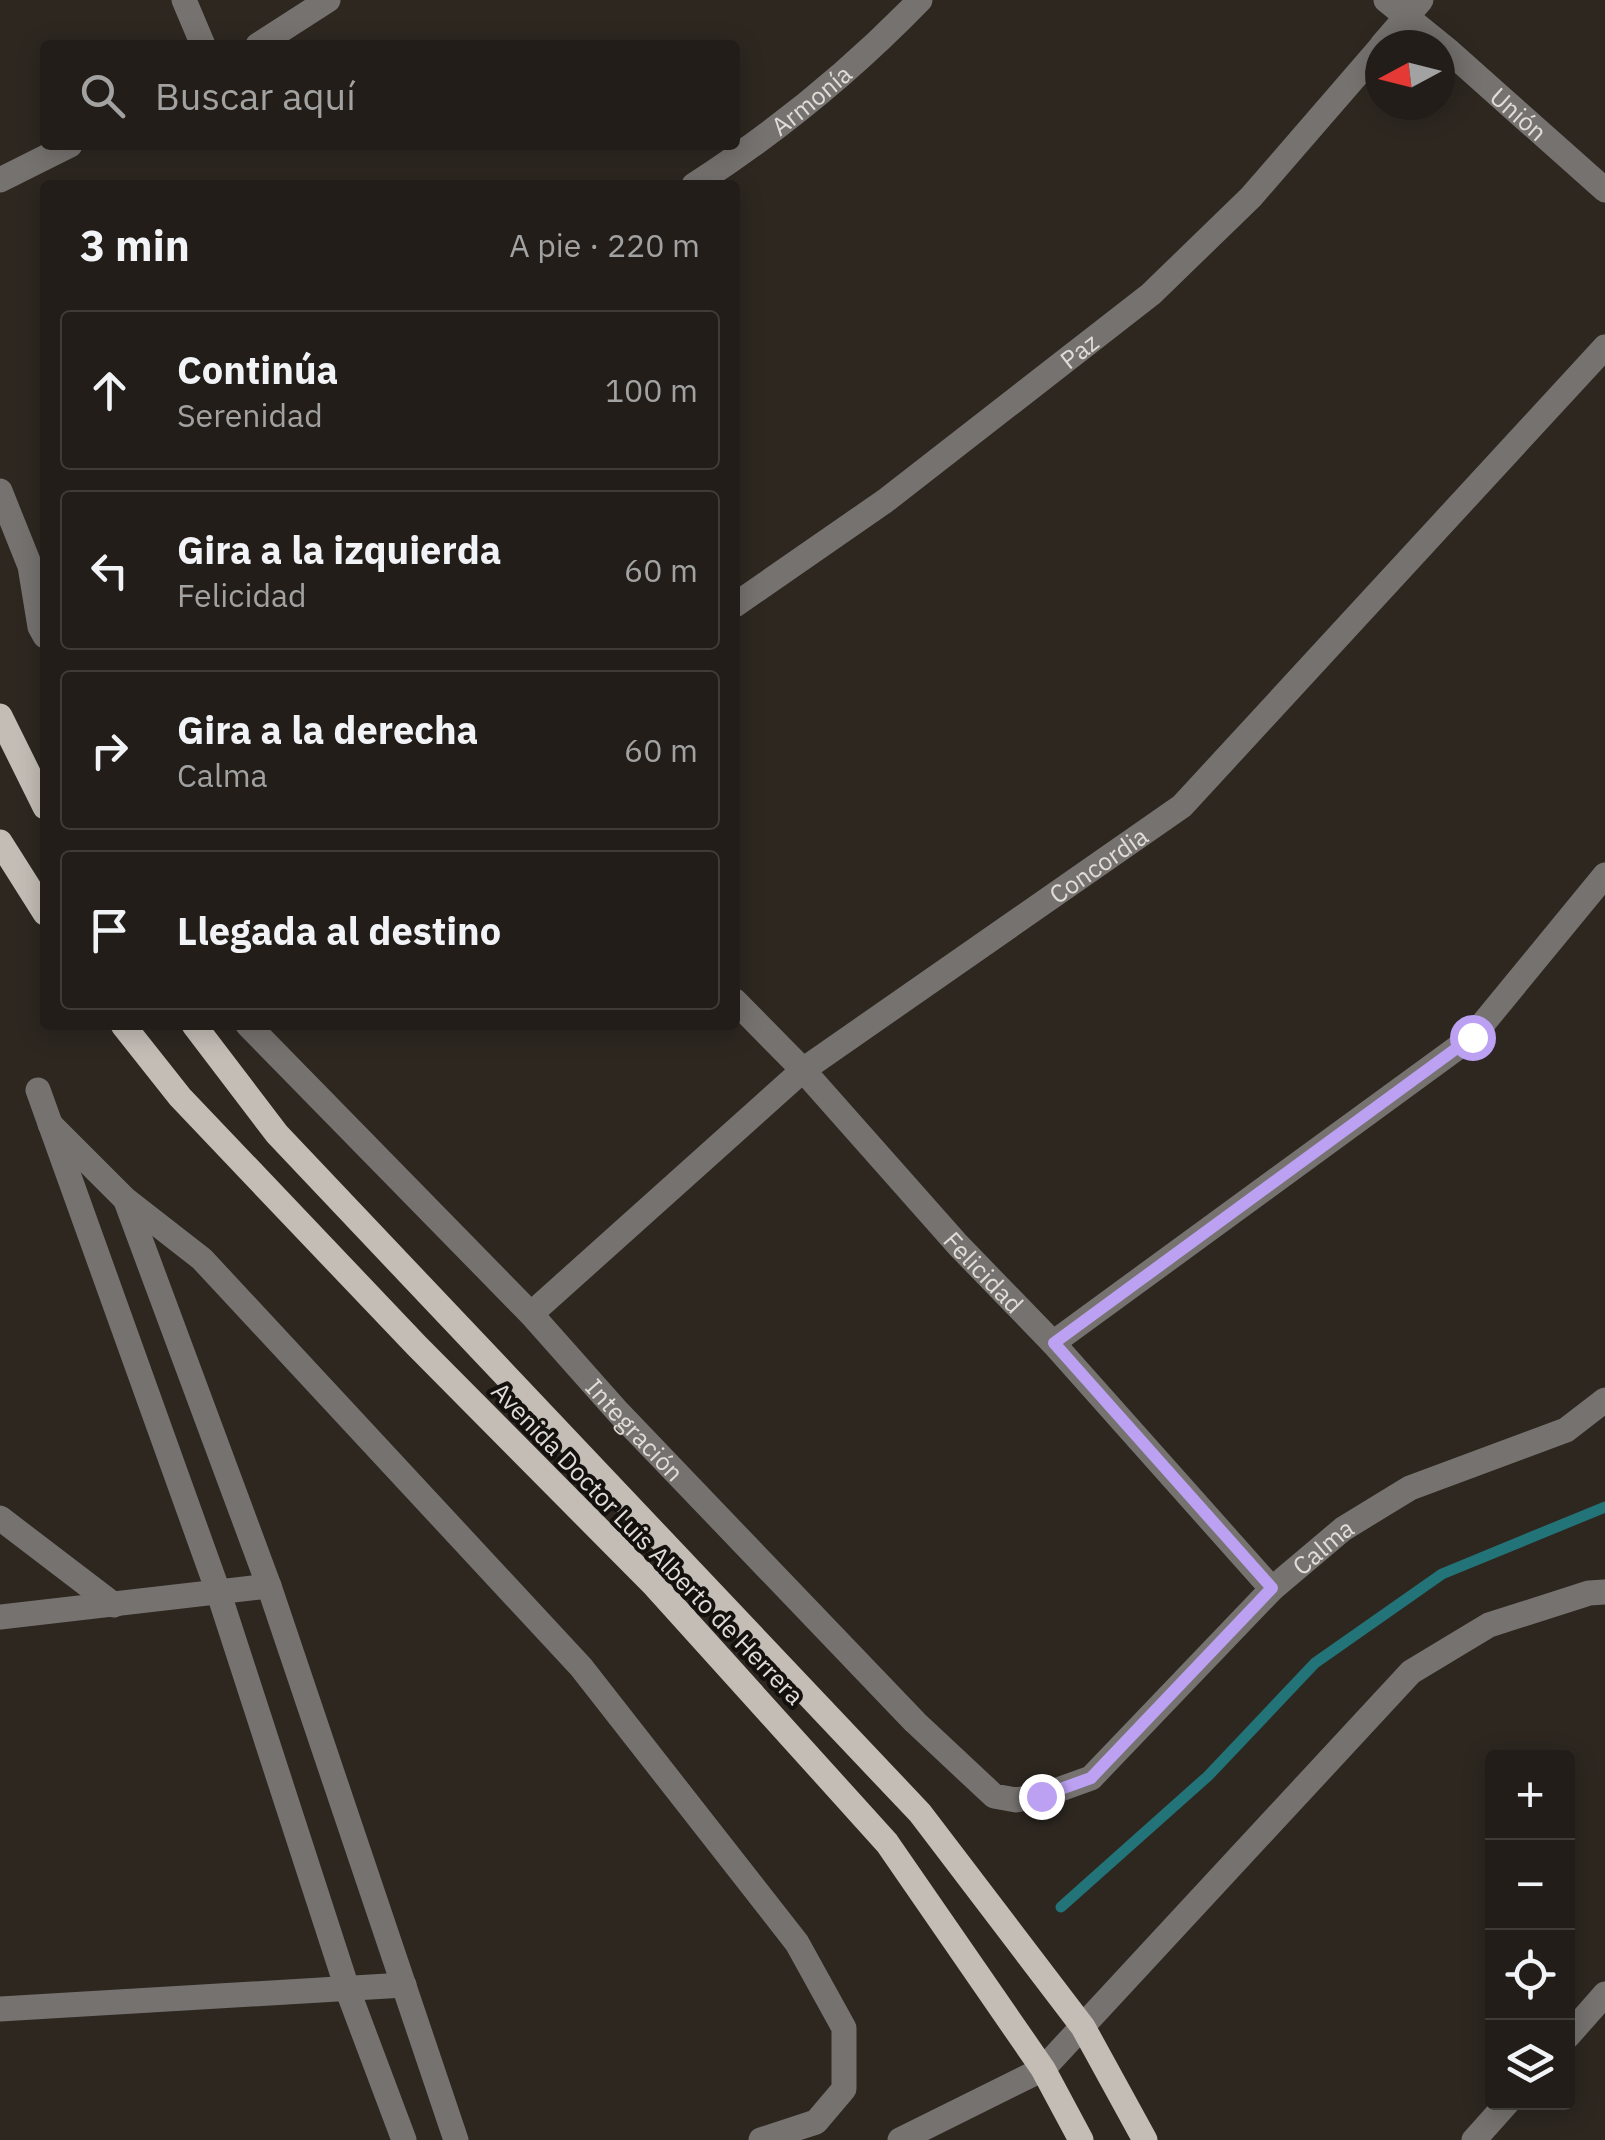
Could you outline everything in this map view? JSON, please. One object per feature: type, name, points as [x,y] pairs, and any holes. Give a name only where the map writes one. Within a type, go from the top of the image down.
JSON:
[{"type":"main road","points":[[0,716],[40,797]]},
{"type":"main road","points":[[0,842],[40,905]]},
{"type":"main road","name":"Avenida Doctor Luis Alberto de Herrera","points":[[127,1030],[193,1111],[417,1346],[655,1586],[887,1844],[1043,2068],[1081,2140]]},
{"type":"main road","name":"Avenida Doctor Luis Alberto de Herrera","points":[[198,1030],[277,1134],[920,1813],[1082,2027],[1145,2140]]},
{"type":"street","points":[[184,0],[201,40]]},
{"type":"street","points":[[266,40],[328,0]]},
{"type":"street","name":"Armonía","points":[[702,180],[748,150],[920,0]]},
{"type":"street","name":"Unión","points":[[1386,0],[1414,8],[1605,190]]},
{"type":"street","name":"Paz","points":[[1395,30],[1414,8]]},
{"type":"street","name":"Paz","points":[[740,602],[886,501],[1151,294],[1251,197],[1365,65]]},
{"type":"street","points":[[0,180],[60,150]]},
{"type":"street","name":"Concordia","points":[[531,1314],[803,1070],[1182,806],[1605,347]]},
{"type":"street","points":[[0,491],[38,562],[40,627]]},
{"type":"street","points":[[1054,1343],[1472,1037],[1605,875]]},
{"type":"street","name":"Felicidad","points":[[740,1006],[803,1070],[958,1246],[1054,1343],[1272,1588]]},
{"type":"street","name":"Integración","points":[[253,1030],[531,1314],[618,1412],[915,1722],[994,1796],[1016,1800],[1041,1796]]},
{"type":"street","points":[[38,1090],[219,1594],[348,1990],[404,2140]]},
{"type":"street","points":[[50,1124],[125,1199],[202,1259],[581,1667],[797,1944],[844,2028],[844,2089],[816,2122],[761,2140]]},
{"type":"street","points":[[125,1199],[269,1586],[456,2140]]},
{"type":"street","name":"Calma","points":[[1041,1796],[1091,1778],[1272,1588],[1343,1530],[1410,1488],[1566,1430],[1605,1400]]},
{"type":"street","points":[[0,1518],[114,1605]]},
{"type":"street","points":[[0,1617],[269,1586]]},
{"type":"street","points":[[900,2140],[1043,2068],[1411,1672],[1489,1625],[1589,1593],[1605,1592]]},
{"type":"street","points":[[0,2009],[404,1985]]},
{"type":"street","points":[[1575,2028],[1605,1994]]},
{"type":"street","points":[[1474,2140],[1501,2110]]},
{"type":"waterway","points":[[1061,1907],[1208,1776],[1315,1663],[1442,1574],[1605,1507]]},
{"type":"route","points":[[1041,1796],[1091,1778],[1272,1588],[1054,1343],[1472,1037]]}]
